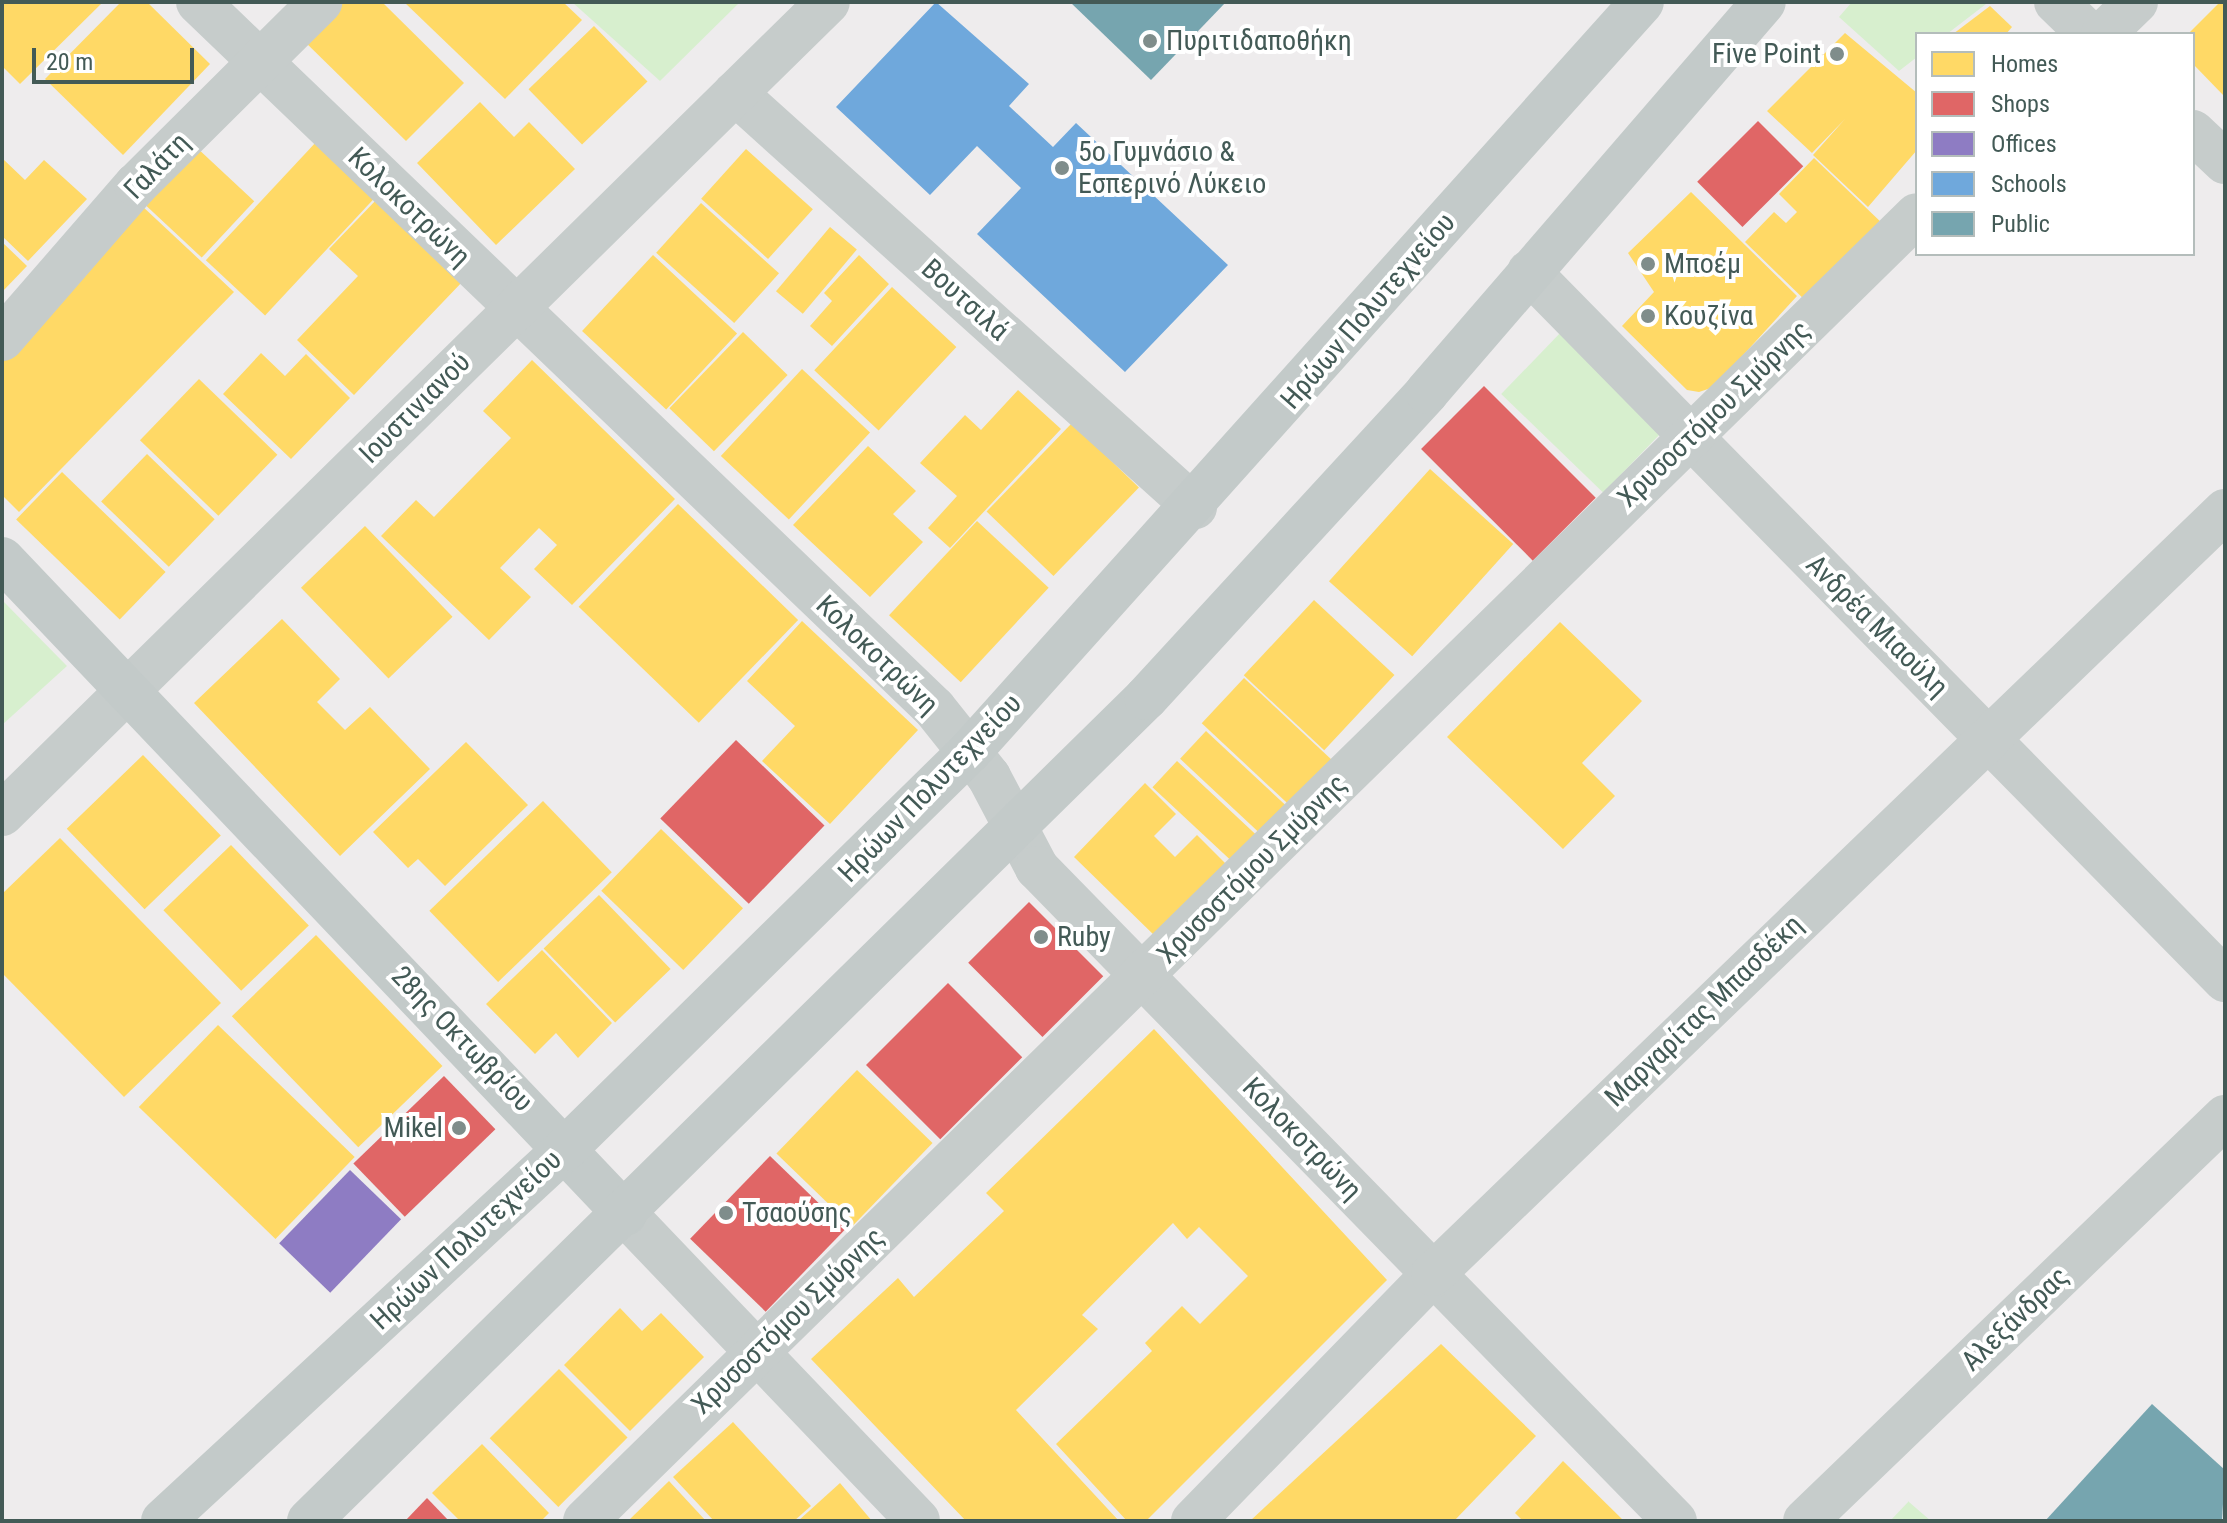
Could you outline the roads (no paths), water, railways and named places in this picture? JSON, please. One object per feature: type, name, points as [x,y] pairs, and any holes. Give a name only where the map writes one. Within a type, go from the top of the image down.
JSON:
[{"type":"main road","name":"Ηρώων Πολυτεχνείου","points":[[163,1521],[565,1149],[970,751],[1195,507],[1642,2]]},
{"type":"main road","points":[[309,1521],[1014,830],[1265,572],[1764,2]]},
{"type":"main road","name":"28ης Οκτωβρίου","points":[[2,559],[625,1214]]},
{"type":"street","name":"Κολοκοτρώνη","points":[[198,2],[934,708],[970,751],[1037,868],[1675,1521]]},
{"type":"street","name":"Γαλάτη","points":[[2,339],[136,185],[320,2]]},
{"type":"street","name":"Ιουστινιανού","points":[[2,814],[828,2]]},
{"type":"street","points":[[2056,2],[2087,32]]},
{"type":"street","points":[[2105,32],[2136,2]]},
{"type":"street","name":"Βουτσιλά","points":[[735,93],[1195,507]]},
{"type":"street","points":[[2195,134],[2225,162]]},
{"type":"street","name":"Χρυσοστόμου Σμύρνης","points":[[585,1521],[1915,217]]},
{"type":"street","name":"Ανδρέα Μιαούλη","points":[[1529,272],[2225,980]]},
{"type":"street","name":"Μαργαρίτας Μπασδέκη","points":[[1193,1521],[1433,1274],[1985,736],[2225,511]]},
{"type":"street","name":"Αλεξάνδρας","points":[[1805,1521],[2225,1117]]},
{"type":"street","name":"28ης Οκτωβρίου","points":[[625,1214],[918,1521]]},
{"type":"place","name":"Πυριτιδαποθήκη","points":[[1150,41]]},
{"type":"place","name":"Five Point","points":[[1837,54]]},
{"type":"place","name":"5ο Γυμνάσιο & Εσπερινό Λύκειο","points":[[1062,168]]},
{"type":"place","name":"Μποέμ","points":[[1648,264]]},
{"type":"place","name":"Κουζίνα","points":[[1648,316]]},
{"type":"place","name":"Ruby","points":[[1041,937]]},
{"type":"place","name":"Mikel","points":[[459,1128]]},
{"type":"place","name":"Τσαούσης","points":[[726,1213]]}]
